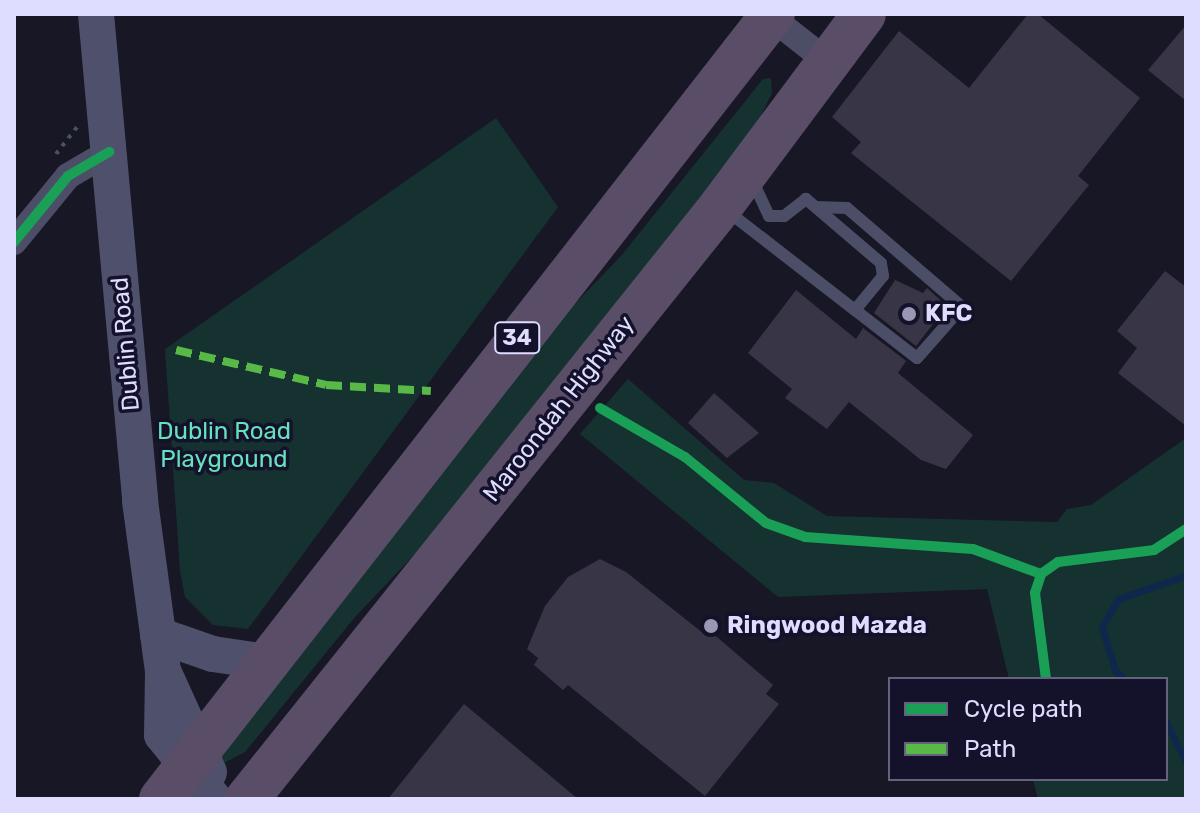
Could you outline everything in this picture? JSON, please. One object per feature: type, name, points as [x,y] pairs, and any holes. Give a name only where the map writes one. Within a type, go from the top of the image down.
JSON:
[{"type":"highway","name":"34","points":[[190,780],[267,662],[770,16]]},
{"type":"highway","name":"Maroondah Highway","points":[[247,799],[721,206],[828,62],[856,17]]},
{"type":"main road","name":"Dublin Road","points":[[96,14],[163,672],[190,780],[222,799]]},
{"type":"main road","points":[[158,635],[213,654],[267,662]]},
{"type":"street","points":[[770,16],[828,62]]},
{"type":"street","points":[[14,242],[68,176],[109,152]]},
{"type":"lane","points":[[749,167],[769,216],[784,216],[806,199],[881,263],[883,276],[855,310]]},
{"type":"lane","points":[[721,206],[917,358],[962,307],[847,208],[816,207]]},
{"type":"green space","points":[[771,78],[772,93],[756,126],[448,519],[355,617],[245,752],[222,764],[215,756],[545,335],[621,256],[763,79]]},
{"type":"green space","name":"Dublin Road Playground","points":[[496,118],[558,207],[248,629],[213,625],[185,597],[180,571],[165,349]]},
{"type":"green space","points":[[628,379],[744,480],[774,483],[827,516],[1057,522],[1067,509],[1091,505],[1186,438],[1186,799],[1038,799],[1034,781],[1168,781],[1168,677],[1009,677],[987,589],[778,597],[580,434]]},
{"type":"building","points":[[1028,14],[1038,14],[1140,98],[1078,176],[1089,185],[1011,281],[851,153],[861,142],[832,117],[899,31],[969,88]]},
{"type":"building","points":[[1186,25],[1186,101],[1148,70]]},
{"type":"building","points":[[1165,271],[1186,287],[1186,426],[1118,373],[1137,348],[1117,331]]},
{"type":"building","name":"KFC","points":[[895,280],[923,293],[927,288],[947,306],[916,346],[874,313]]},
{"type":"building","points":[[796,290],[856,339],[863,328],[906,361],[898,373],[973,435],[946,469],[921,460],[849,402],[827,429],[785,398],[792,389],[748,353]]},
{"type":"building","points":[[714,393],[759,433],[727,458],[688,423]]},
{"type":"building","points":[[600,559],[626,572],[708,637],[711,632],[773,685],[766,694],[779,704],[705,796],[568,685],[563,690],[534,665],[538,658],[527,649],[545,606],[568,577]]},
{"type":"building","points":[[464,704],[578,799],[388,799]]},
{"type":"waterway","points":[[1122,677],[1115,670],[1102,627],[1118,599],[1186,575]]},
{"type":"waterway","points":[[1168,726],[1186,762]]},
{"type":"marked path","points":[[176,350],[326,385],[431,391]]},
{"type":"cycle path","points":[[14,242],[68,176],[109,152]]},
{"type":"cycle path","points":[[600,408],[685,457],[766,523],[805,537],[973,549],[1041,574]]},
{"type":"cycle path","points":[[1046,677],[1035,593],[1041,574],[1058,562],[1154,550],[1186,529]]},
{"type":"place","name":"KFC","points":[[909,314]]},
{"type":"place","name":"Ringwood Mazda","points":[[711,626]]}]
